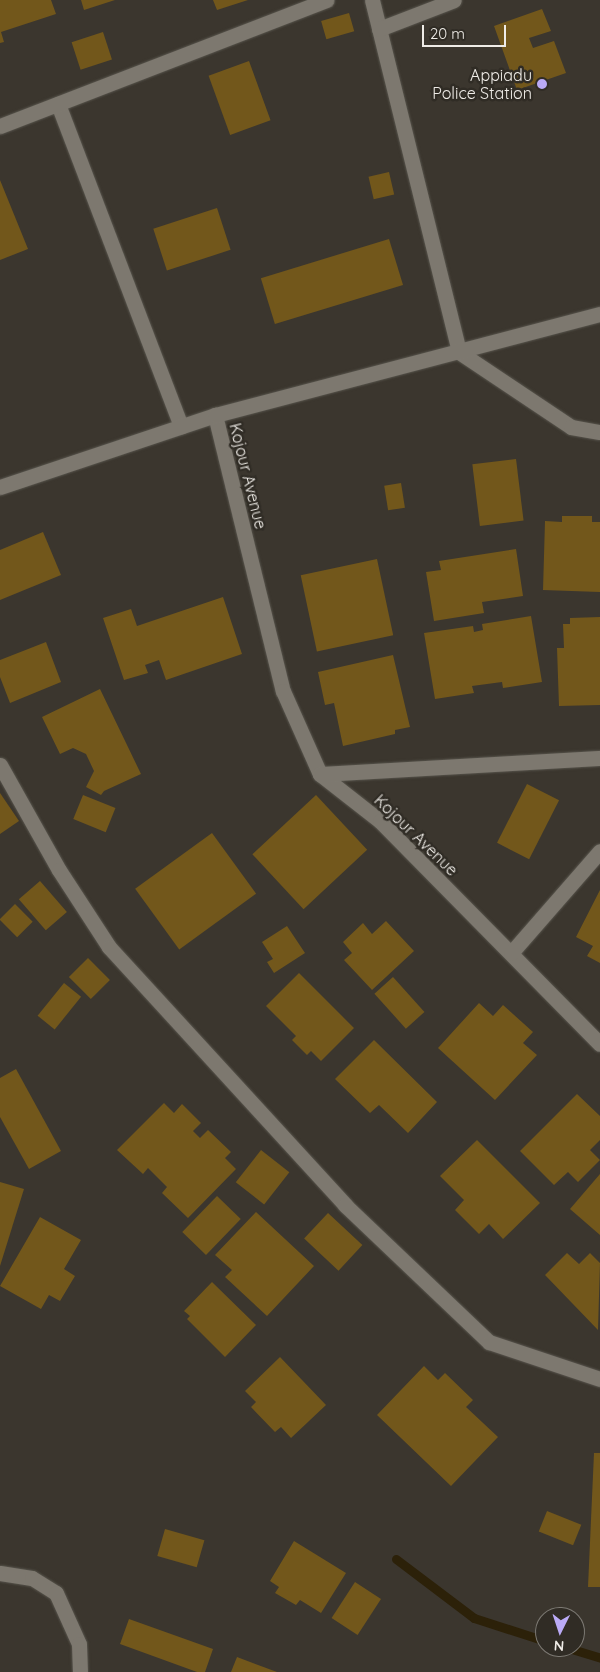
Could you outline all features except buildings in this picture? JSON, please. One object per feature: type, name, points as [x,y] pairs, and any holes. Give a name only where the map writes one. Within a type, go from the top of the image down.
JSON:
[{"type":"street","points":[[0,126],[327,0]]},
{"type":"street","points":[[372,0],[459,352],[571,427],[600,432]]},
{"type":"street","points":[[379,29],[454,0]]},
{"type":"street","points":[[58,104],[182,426]]},
{"type":"street","points":[[0,487],[215,415],[600,314]]},
{"type":"street","name":"Kojour Avenue","points":[[215,415],[283,691],[320,774],[380,820],[600,1044]]},
{"type":"street","points":[[320,774],[600,758]]},
{"type":"street","points":[[0,766],[59,870],[109,947],[346,1205],[489,1342],[600,1378]]},
{"type":"street","points":[[511,953],[600,851]]},
{"type":"street","points":[[0,1573],[32,1578],[56,1593],[79,1644],[80,1672]]},
{"type":"waterway","points":[[396,1559],[474,1618],[535,1638]]},
{"type":"waterway","points":[[585,1653],[600,1658]]},
{"type":"place","name":"Appiadu Police Station","points":[[542,84]]}]
